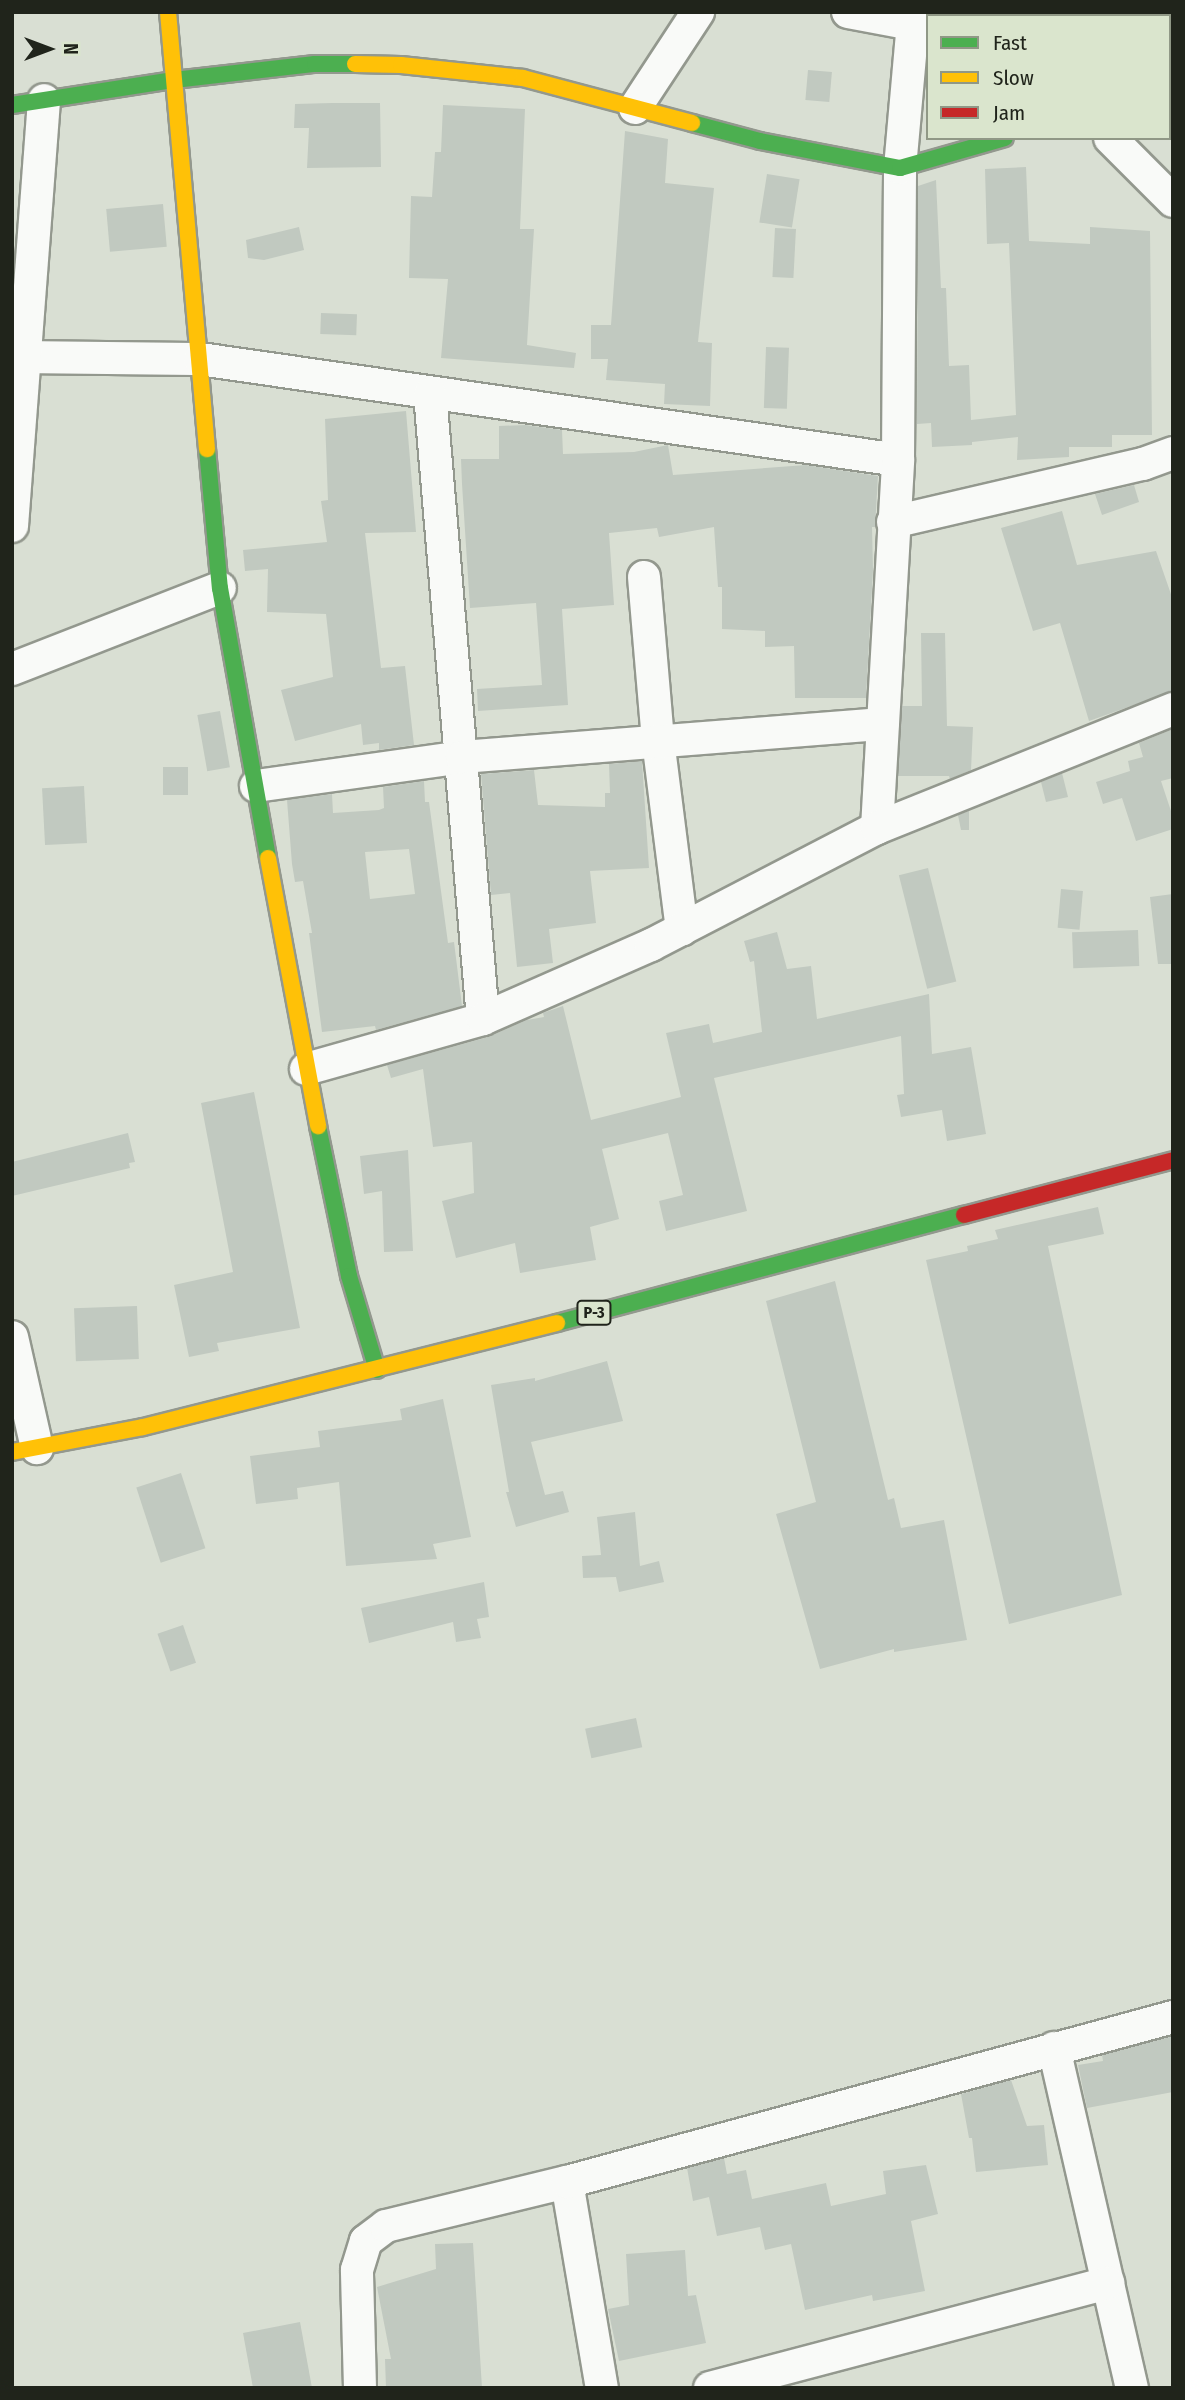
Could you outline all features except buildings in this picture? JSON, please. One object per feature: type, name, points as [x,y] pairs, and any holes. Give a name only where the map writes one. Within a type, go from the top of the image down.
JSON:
[{"type":"street","points":[[168,12],[220,588],[306,1069],[349,1276],[377,1370]]},
{"type":"street","points":[[635,108],[698,12]]},
{"type":"street","points":[[848,12],[913,18],[900,168],[898,460],[877,828]]},
{"type":"street","points":[[12,106],[174,80],[315,64],[439,67],[523,78],[760,141],[900,168],[998,140]]},
{"type":"street","points":[[12,526],[20,357],[44,100]]},
{"type":"street","points":[[1112,140],[1173,201]]},
{"type":"street","points":[[20,357],[200,359],[898,460]]},
{"type":"street","points":[[430,394],[483,1019]]},
{"type":"street","points":[[893,522],[1143,464],[1173,453]]},
{"type":"street","points":[[644,577],[658,740],[682,929]]},
{"type":"street","points":[[12,669],[220,588]]},
{"type":"street","points":[[306,1069],[483,1019],[682,929],[877,828],[1173,709]]},
{"type":"street","points":[[256,786],[462,757],[883,724]]},
{"type":"street","name":"P-3","points":[[25,1450],[144,1427],[377,1370],[1173,1160]]},
{"type":"street","points":[[12,1337],[25,1450]]},
{"type":"street","points":[[360,2388],[357,2270],[366,2241],[386,2226],[567,2182],[1173,2017]]},
{"type":"street","points":[[1054,2048],[1132,2388]]},
{"type":"street","points":[[567,2182],[602,2388]]},
{"type":"street","points":[[710,2388],[1108,2283]]},
{"type":"traffic: fast","points":[[12,105],[174,80],[315,64],[355,64]]},
{"type":"traffic: fast","points":[[692,123],[760,141],[900,168],[998,140]]},
{"type":"traffic: fast","points":[[207,449],[220,588],[268,858]]},
{"type":"traffic: fast","points":[[318,1126],[349,1276],[377,1370]]},
{"type":"traffic: fast","points":[[557,1323],[964,1215]]},
{"type":"traffic: slow","points":[[168,12],[207,449]]},
{"type":"traffic: slow","points":[[355,64],[401,65],[523,78],[692,123]]},
{"type":"traffic: slow","points":[[268,858],[318,1126]]},
{"type":"traffic: slow","points":[[12,1452],[143,1427],[557,1323]]},
{"type":"traffic: jam","points":[[964,1215],[1173,1160]]}]
